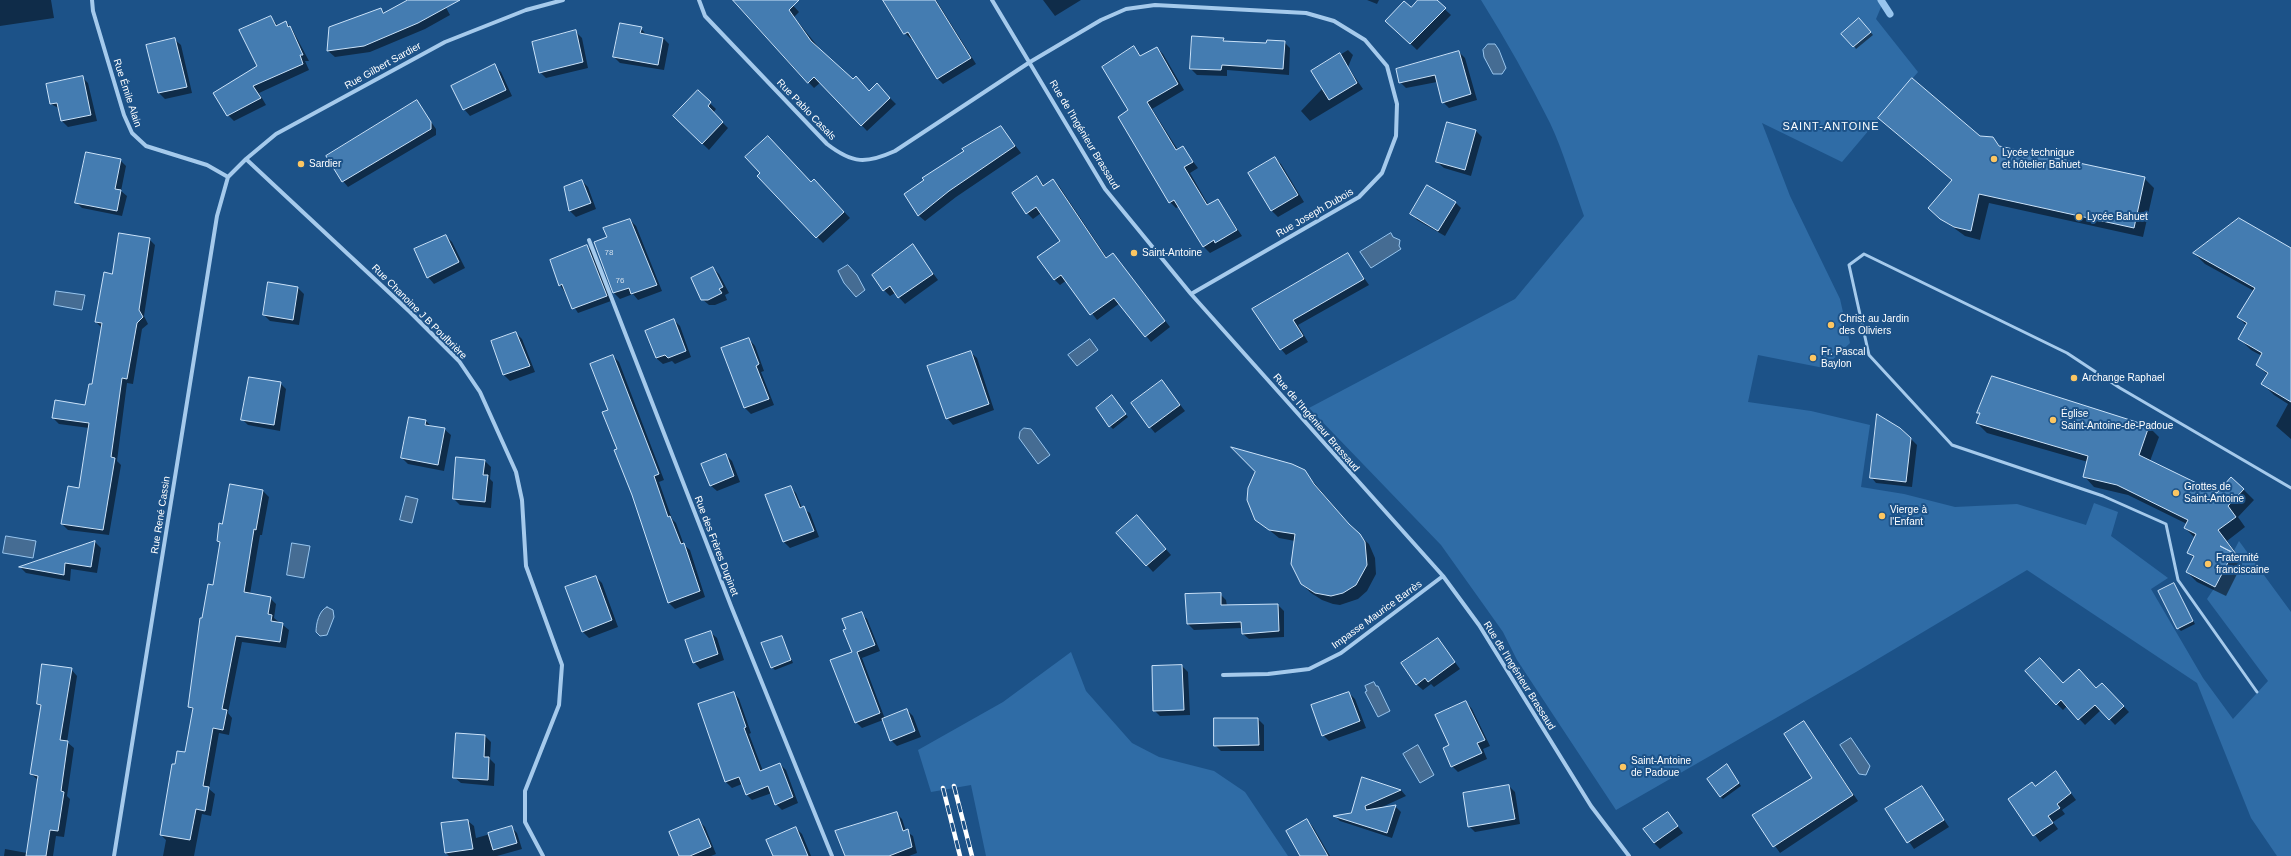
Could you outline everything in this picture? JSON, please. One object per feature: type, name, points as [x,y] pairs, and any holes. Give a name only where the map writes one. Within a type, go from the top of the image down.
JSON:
[{"type":"street","name":"Rue Émile Alain","points":[[92,0],[93,11],[124,115],[132,134],[146,146],[207,165],[228,177]]},
{"type":"street","name":"Rue Gilbert Sardier","points":[[228,177],[246,158],[276,134],[445,42],[526,10],[563,0]]},
{"type":"street","name":"Rue Pablo Casals","points":[[699,0],[705,16],[827,144],[842,156],[856,161],[875,160],[895,151],[1030,62]]},
{"type":"street","name":"Rue de l'Ingénieur Brassaud","points":[[992,0],[1106,189],[1191,294],[1443,576],[1479,625],[1591,806],[1629,856]]},
{"type":"street","name":"Rue Joseph Dubois","points":[[1030,62],[1101,20],[1126,9],[1155,5],[1306,13],[1334,21],[1365,40],[1387,66],[1397,104],[1396,136],[1382,173],[1359,197],[1191,294]]},
{"type":"street","name":"Rue Chanoine J B Poulbrière","points":[[246,158],[410,312],[459,361],[480,392],[516,472],[522,500],[526,566],[562,666],[559,705],[525,791],[525,822],[543,856]]},
{"type":"street","name":"Rue René Cassin","points":[[114,856],[217,216],[228,177]]},
{"type":"street","name":"Rue des Frères Dupinet","points":[[589,240],[731,606],[832,856]]},
{"type":"street","name":"Impasse Maurice Barrès","points":[[1223,675],[1268,674],[1309,669],[1341,653],[1443,576]]},
{"type":"lane","points":[[2257,692],[2178,580],[2166,524],[2103,496],[1952,445],[1868,355],[1849,265],[1864,254],[2067,353],[2120,388],[2291,488]]},
{"type":"shaded area","points":[[1481,0],[1884,0],[1876,19],[1918,72],[1842,162],[1762,123],[1790,196],[1840,299],[1850,343],[1824,368],[1758,355],[1748,402],[1811,411],[1870,425],[1861,487],[1904,494],[1955,507],[2017,504],[2086,525],[2094,503],[2118,512],[2111,536],[2168,578],[2151,589],[2203,678],[2233,719],[2268,681],[2207,599],[2215,587],[2239,541],[2291,612],[2291,856],[2277,856],[2251,818],[2197,683],[2027,570],[1856,672],[1616,810],[1517,660],[1503,632],[1441,545],[1309,408],[1515,299],[1584,216],[1564,157],[1550,123],[1517,61]]},
{"type":"shaded area","points":[[1488,44],[1495,44],[1499,50],[1506,68],[1502,74],[1493,74],[1484,57],[1483,50]]},
{"type":"shaded area","points":[[1391,233],[1393,237],[1400,240],[1399,246],[1401,249],[1371,268],[1360,252]]},
{"type":"shaded area","points":[[848,265],[857,275],[865,290],[856,297],[844,283],[838,271]]},
{"type":"shaded area","points":[[56,291],[85,295],[82,310],[54,305]]},
{"type":"shaded area","points":[[1090,339],[1098,350],[1077,366],[1068,355]]},
{"type":"shaded area","points":[[1024,428],[1031,429],[1050,455],[1038,464],[1019,438],[1020,432]]},
{"type":"shaded area","points":[[406,496],[418,499],[412,523],[400,520]]},
{"type":"shaded area","points":[[6,536],[36,541],[33,558],[3,553]]},
{"type":"shaded area","points":[[292,543],[310,546],[304,578],[287,575]]},
{"type":"shaded area","points":[[327,607],[333,610],[334,617],[327,635],[320,636],[316,632],[317,621],[322,611]]},
{"type":"shaded area","points":[[1071,652],[1086,691],[1132,743],[1159,757],[1214,771],[1245,792],[1288,856],[986,856],[971,785],[931,792],[918,750],[1003,702]]},
{"type":"shaded area","points":[[1374,682],[1376,686],[1378,686],[1390,711],[1378,717],[1365,692],[1367,691],[1365,686]]},
{"type":"shaded area","points":[[1851,738],[1870,766],[1866,775],[1859,774],[1840,745]]},
{"type":"shaded area","points":[[1418,745],[1434,775],[1420,783],[1403,754]]},
{"type":"building","points":[[408,0],[460,0],[418,23],[364,46],[327,51],[329,27],[381,8],[383,13]]},
{"type":"building","points":[[733,0],[799,0],[789,10],[811,41],[853,79],[856,76],[869,91],[877,83],[890,98],[861,126],[814,77],[808,83]]},
{"type":"building","points":[[883,0],[935,0],[971,58],[937,79],[908,32],[904,34]]},
{"type":"building","points":[[1418,0],[1437,0],[1446,8],[1410,44],[1385,21],[1404,1],[1411,7]]},
{"type":"building","points":[[271,16],[276,26],[286,21],[288,27],[290,26],[303,55],[300,55],[303,64],[253,86],[261,98],[227,116],[213,93],[257,66],[239,30]]},
{"type":"building","points":[[1859,18],[1871,32],[1853,47],[1841,34]]},
{"type":"building","points":[[620,23],[642,27],[640,33],[663,38],[658,65],[613,57]]},
{"type":"building","points":[[576,30],[583,62],[539,73],[532,42]]},
{"type":"building","points":[[1192,36],[1224,38],[1223,41],[1266,43],[1267,40],[1285,41],[1283,69],[1222,65],[1221,70],[1190,69]]},
{"type":"building","points":[[175,38],[187,87],[158,93],[146,45]]},
{"type":"building","points":[[1134,46],[1140,56],[1157,47],[1178,84],[1147,102],[1176,150],[1183,146],[1193,162],[1184,167],[1207,205],[1218,199],[1237,230],[1215,243],[1214,240],[1203,247],[1174,200],[1169,203],[1118,117],[1128,110],[1102,67]]},
{"type":"building","points":[[1459,51],[1471,94],[1442,103],[1435,75],[1399,83],[1396,69]]},
{"type":"building","points":[[1340,53],[1357,83],[1329,100],[1311,71]]},
{"type":"building","points":[[495,64],[506,90],[463,110],[451,86]]},
{"type":"building","points":[[83,76],[91,115],[61,121],[57,103],[50,104],[46,84]]},
{"type":"building","name":"Lycée technique et hôtelier Bahuet","points":[[1912,78],[1980,136],[1993,137],[1999,146],[2145,177],[2134,228],[1979,194],[1971,231],[1954,227],[1940,219],[1928,208],[1952,180],[1878,118]]},
{"type":"building","points":[[698,90],[711,102],[708,106],[723,122],[702,144],[673,116]]},
{"type":"building","points":[[417,100],[431,122],[431,129],[342,182],[326,156]]},
{"type":"building","points":[[1447,122],[1476,130],[1465,170],[1436,162]]},
{"type":"building","points":[[1001,126],[1015,146],[949,191],[918,216],[904,194],[924,180],[922,178],[964,151],[962,149]]},
{"type":"building","points":[[768,136],[811,182],[814,179],[844,212],[816,238],[757,176],[760,173],[745,157]]},
{"type":"building","points":[[86,152],[121,159],[115,189],[121,190],[117,211],[75,203]]},
{"type":"building","points":[[1275,157],[1298,195],[1271,211],[1248,173]]},
{"type":"building","points":[[1037,176],[1043,186],[1053,179],[1106,258],[1113,253],[1165,321],[1145,337],[1114,298],[1090,315],[1061,275],[1054,280],[1037,257],[1060,241],[1036,207],[1026,214],[1012,193]]},
{"type":"building","points":[[582,180],[591,203],[569,211],[564,187]]},
{"type":"building","points":[[1427,185],[1456,202],[1438,231],[1410,214]]},
{"type":"building","points":[[2239,218],[2291,248],[2291,402],[2261,384],[2268,373],[2256,365],[2262,353],[2238,339],[2247,323],[2237,317],[2255,288],[2193,253]]},
{"type":"building","points":[[630,219],[657,285],[631,294],[629,288],[613,293],[594,242],[607,237],[603,228]]},
{"type":"building","points":[[119,233],[150,238],[139,310],[143,317],[137,323],[127,379],[122,378],[111,457],[115,458],[103,530],[61,524],[68,486],[79,488],[89,423],[52,418],[55,400],[85,405],[89,384],[92,384],[102,323],[95,322],[104,272],[112,274]]},
{"type":"building","points":[[446,235],[459,262],[427,278],[414,249]]},
{"type":"building","points":[[913,244],[933,274],[898,298],[890,286],[883,291],[872,275]]},
{"type":"building","points":[[587,245],[607,296],[572,309],[562,284],[559,286],[550,260]]},
{"type":"building","points":[[1348,253],[1364,279],[1293,320],[1303,336],[1280,350],[1252,309]]},
{"type":"building","points":[[713,267],[723,287],[719,289],[722,293],[708,300],[701,300],[691,278]]},
{"type":"building","points":[[268,282],[298,287],[293,320],[263,315]]},
{"type":"building","points":[[674,319],[686,351],[668,358],[665,355],[656,358],[645,331]]},
{"type":"building","points":[[516,332],[530,366],[503,375],[491,341]]},
{"type":"building","points":[[749,338],[759,364],[756,366],[769,399],[744,408],[721,348]]},
{"type":"building","points":[[971,351],[989,404],[946,419],[927,366]]},
{"type":"building","points":[[613,355],[659,474],[654,476],[668,517],[670,516],[681,544],[684,543],[700,591],[668,603],[632,495],[614,450],[617,449],[602,412],[608,410],[590,364]]},
{"type":"building","points":[[1992,376],[2149,426],[2139,455],[2217,493],[2231,477],[2244,489],[2228,506],[2236,517],[2218,530],[2236,554],[2220,546],[2233,553],[2215,587],[2186,572],[2194,556],[2187,553],[2196,534],[2184,528],[2188,520],[2117,485],[2083,477],[2088,456],[1976,423],[1980,413],[1977,413]]},
{"type":"building","points":[[249,377],[281,382],[274,425],[241,420]]},
{"type":"building","points":[[1162,380],[1180,405],[1149,428],[1131,403]]},
{"type":"building","points":[[1112,395],[1126,414],[1109,427],[1096,408]]},
{"type":"building","points":[[1877,414],[1900,428],[1911,438],[1906,482],[1870,478]]},
{"type":"building","points":[[409,417],[426,420],[425,425],[445,428],[438,465],[401,458]]},
{"type":"building","points":[[1231,447],[1292,464],[1305,470],[1314,484],[1349,524],[1360,534],[1365,542],[1367,565],[1356,585],[1343,593],[1331,596],[1315,593],[1301,584],[1291,564],[1295,534],[1269,530],[1255,520],[1247,500],[1248,488],[1255,472]]},
{"type":"building","points":[[726,454],[734,476],[710,486],[701,464]]},
{"type":"building","points":[[456,457],[485,460],[483,475],[488,475],[485,502],[453,499]]},
{"type":"building","points":[[230,484],[263,490],[256,530],[254,529],[244,592],[271,597],[268,614],[272,615],[271,621],[283,623],[280,642],[236,636],[222,709],[227,710],[223,730],[213,728],[203,786],[209,787],[205,811],[196,809],[190,840],[160,835],[172,764],[175,764],[177,751],[185,752],[193,708],[188,707],[200,618],[202,618],[208,584],[213,585],[220,542],[217,541],[219,523],[222,524]]},
{"type":"building","points":[[791,486],[800,508],[804,506],[814,531],[783,542],[765,495]]},
{"type":"building","points":[[1137,515],[1166,549],[1146,566],[1116,533]]},
{"type":"building","points":[[95,541],[91,567],[65,563],[64,575],[19,567]]},
{"type":"building","points":[[596,576],[612,620],[582,632],[565,587]]},
{"type":"building","points":[[2174,583],[2193,621],[2177,629],[2158,591]]},
{"type":"building","points":[[1221,593],[1221,605],[1278,604],[1279,631],[1242,634],[1241,622],[1187,624],[1185,594]]},
{"type":"building","points":[[862,612],[875,645],[857,652],[880,713],[855,723],[830,660],[852,652],[843,630],[846,629],[842,619]]},
{"type":"building","points":[[711,631],[718,654],[693,663],[685,640]]},
{"type":"building","points":[[782,636],[791,660],[771,668],[761,643]]},
{"type":"building","points":[[1438,638],[1455,662],[1428,682],[1425,678],[1416,685],[1401,663]]},
{"type":"building","points":[[2040,658],[2063,683],[2079,669],[2096,688],[2102,683],[2124,706],[2109,720],[2095,705],[2078,720],[2061,700],[2056,705],[2025,671]]},
{"type":"building","points":[[42,664],[72,668],[60,740],[68,741],[61,791],[64,792],[58,831],[50,830],[46,856],[26,856],[38,776],[30,774],[41,705],[37,704]]},
{"type":"building","points":[[1182,665],[1184,710],[1153,711],[1152,666]]},
{"type":"building","points":[[734,692],[746,727],[744,728],[760,771],[780,763],[793,797],[775,805],[768,786],[746,795],[739,777],[725,782],[698,704]]},
{"type":"building","points":[[1349,692],[1360,721],[1322,736],[1311,705]]},
{"type":"building","points":[[1466,701],[1485,740],[1477,743],[1482,753],[1451,767],[1443,748],[1449,745],[1435,715]]},
{"type":"building","points":[[907,709],[915,731],[890,741],[882,719]]},
{"type":"building","points":[[1214,718],[1258,718],[1259,745],[1214,746]]},
{"type":"building","points":[[1804,721],[1853,795],[1773,847],[1752,815],[1812,778],[1784,734]]},
{"type":"building","points":[[456,733],[485,735],[484,757],[489,757],[488,780],[453,778]]},
{"type":"building","points":[[1727,764],[1739,783],[1720,797],[1707,779]]},
{"type":"building","points":[[2056,771],[2071,793],[2057,804],[2060,808],[2048,816],[2053,823],[2033,836],[2008,799],[2032,782],[2035,786]]},
{"type":"building","points":[[1362,777],[1401,790],[1365,806],[1366,810],[1396,805],[1387,833],[1333,816],[1351,813]]},
{"type":"building","points":[[1509,785],[1515,819],[1468,827],[1463,793]]},
{"type":"building","points":[[1922,786],[1944,820],[1907,843],[1885,809]]},
{"type":"building","points":[[897,812],[903,831],[908,829],[912,847],[889,856],[845,856],[835,831]]},
{"type":"building","points":[[1668,812],[1678,826],[1654,843],[1643,829]]},
{"type":"building","points":[[699,819],[711,847],[690,856],[679,856],[669,832]]},
{"type":"building","points":[[1307,819],[1328,856],[1300,856],[1286,831]]},
{"type":"building","points":[[468,820],[473,849],[445,853],[441,823]]},
{"type":"building","points":[[512,826],[517,843],[493,850],[488,833]]},
{"type":"building","points":[[796,827],[808,856],[773,856],[766,840]]},
{"type":"waterway","points":[[1881,0],[1890,14]]},
{"type":"railway","points":[[954,786],[972,856]]},
{"type":"railway","points":[[943,788],[960,856]]},
{"type":"place","name":"Lycée technique et hôtelier Bahuet","points":[[1994,159]]},
{"type":"place","name":"Sardier","points":[[301,164]]},
{"type":"place","name":"Lycée Bahuet","points":[[2079,217]]},
{"type":"place","name":"Saint-Antoine","points":[[1134,253]]},
{"type":"place","name":"Christ au Jardin des Oliviers","points":[[1831,325]]},
{"type":"place","name":"Fr. Pascal Baylon","points":[[1813,358]]},
{"type":"place","name":"Archange Raphael","points":[[2074,378]]},
{"type":"place","name":"Église Saint-Antoine-de-Padoue","points":[[2053,420]]},
{"type":"place","name":"Grottes de Saint-Antoine","points":[[2176,493]]},
{"type":"place","name":"Vierge à l'Enfant","points":[[1882,516]]},
{"type":"place","name":"Fraternité franciscaine","points":[[2208,564]]},
{"type":"place","name":"Saint-Antoine de Padoue","points":[[1623,767]]},
{"type":"district","name":"SAINT-ANTOINE","points":[[1831,127]]}]
